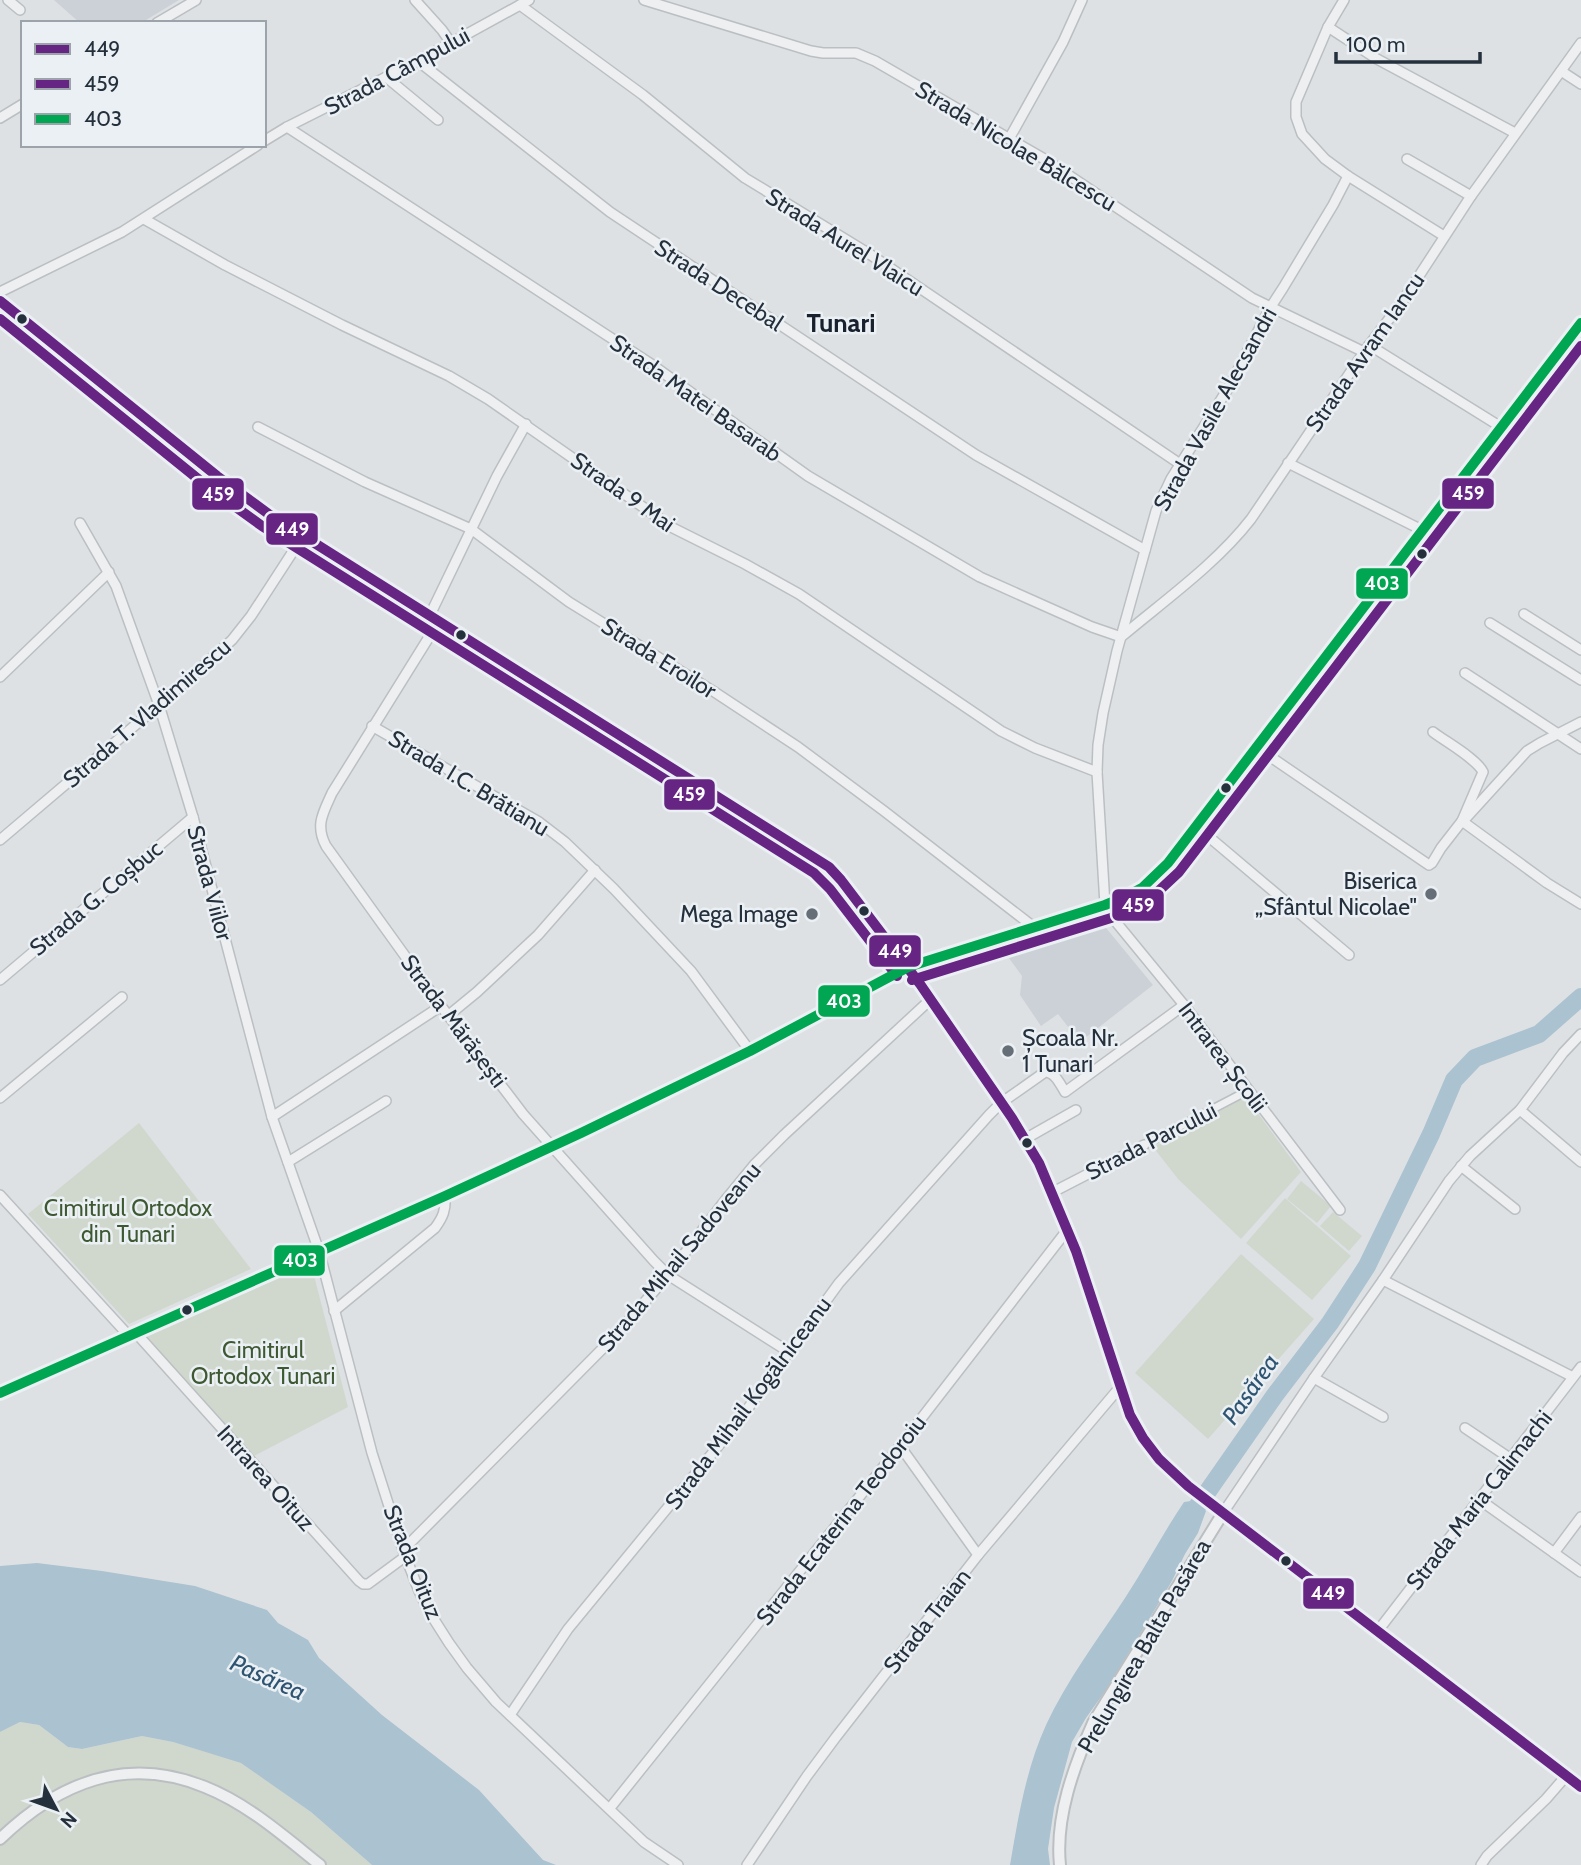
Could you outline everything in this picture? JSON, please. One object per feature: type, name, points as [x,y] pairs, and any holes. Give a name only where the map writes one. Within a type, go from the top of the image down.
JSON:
[{"type":"main road","points":[[0,301],[229,486],[303,536],[823,862],[841,880],[908,967],[1026,1139],[1068,1229],[1120,1387],[1144,1442],[1167,1468],[1188,1486],[1581,1787]]},
{"type":"main road","points":[[0,1393],[553,1147],[750,1051],[908,967],[1105,905],[1142,888],[1156,877],[1196,826],[1581,323]]},
{"type":"street","points":[[8,0],[20,10]]},
{"type":"street","points":[[159,21],[196,0]]},
{"type":"street","points":[[415,0],[451,43]]},
{"type":"street","name":"Strada Nicolae Bălcescu","points":[[644,0],[811,51],[856,53],[875,61],[1046,160],[1232,286],[1269,308],[1367,348],[1501,427]]},
{"type":"street","points":[[1009,139],[1063,42],[1082,0]]},
{"type":"street","points":[[1344,0],[1328,27],[1296,102],[1296,117],[1302,134],[1313,148],[1348,176],[1444,236]]},
{"type":"street","name":"Strada Câmpului","points":[[266,140],[525,3]]},
{"type":"street","name":"Strada Aurel Vlaicu","points":[[525,3],[744,178],[868,253],[1180,464]]},
{"type":"street","points":[[1328,27],[1377,59],[1516,133]]},
{"type":"street","name":"Strada Avram Iancu","points":[[1121,637],[1216,557],[1251,519],[1367,348],[1402,302],[1471,196],[1581,43]]},
{"type":"street","name":"Strada Decebal","points":[[418,61],[639,232],[976,455],[1145,550]]},
{"type":"street","points":[[1561,71],[1581,84]]},
{"type":"street","points":[[386,77],[438,120]]},
{"type":"street","points":[[0,118],[21,105]]},
{"type":"street","name":"Strada Matei Basarab","points":[[287,127],[648,362],[808,476],[980,577],[1092,627],[1121,637]]},
{"type":"street","points":[[0,292],[122,232],[255,147]]},
{"type":"street","points":[[1407,159],[1471,196]]},
{"type":"street","name":"Strada Vasile Alecsandri","points":[[1105,905],[1097,772],[1098,745],[1121,637],[1156,511],[1180,464],[1228,387],[1269,308],[1348,176]]},
{"type":"street","name":"Strada 9 Mai","points":[[144,219],[225,265],[488,398],[673,528],[799,594],[1001,731],[1035,748],[1097,772]]},
{"type":"street","name":"Strada Mărășești","points":[[526,424],[471,529],[434,618],[332,793],[320,822],[321,837],[441,1006],[523,1114],[668,1275],[789,1352]]},
{"type":"street","name":"Strada Eroilor","points":[[258,427],[365,482],[471,529],[569,602],[798,747],[1035,928]]},
{"type":"street","points":[[1288,463],[1422,530]]},
{"type":"street","name":"Strada Viilor","points":[[80,523],[116,586],[159,705],[193,817],[272,1117],[319,1251]]},
{"type":"street","name":"Strada T. Vladimirescu","points":[[0,840],[233,640],[303,536]]},
{"type":"street","points":[[0,677],[109,572]]},
{"type":"street","points":[[1524,614],[1581,650]]},
{"type":"street","points":[[1490,623],[1581,680]]},
{"type":"street","points":[[1465,673],[1581,749]]},
{"type":"street","points":[[1256,747],[1426,864],[1432,863],[1462,821],[1527,751],[1581,722]]},
{"type":"street","name":"Strada I.C. Brătianu","points":[[372,726],[539,822],[565,842],[691,971],[750,1051]]},
{"type":"street","points":[[1433,732],[1476,762],[1483,772],[1462,821]]},
{"type":"street","name":"Strada G. Coșbuc","points":[[0,980],[193,817]]},
{"type":"street","points":[[1462,821],[1547,884],[1581,904]]},
{"type":"street","points":[[1196,826],[1349,955]]},
{"type":"street","points":[[449,1015],[538,935],[595,870]]},
{"type":"street","name":"Intrarea Școlii","points":[[1105,905],[1116,924],[1184,1004],[1340,1210]]},
{"type":"street","points":[[0,1098],[122,997]]},
{"type":"street","name":"Strada Mihail Sadoveanu","points":[[404,1553],[590,1362],[668,1275],[754,1165],[930,999]]},
{"type":"street","name":"Strada Mihail Kogălniceanu","points":[[510,1715],[568,1629],[730,1433],[839,1283],[1002,1102],[1045,1072],[1053,1074],[1065,1091],[1184,1004]]},
{"type":"street","points":[[272,1117],[441,1006]]},
{"type":"street","points":[[1219,1510],[1383,1280],[1437,1197],[1461,1166],[1520,1110],[1563,1053],[1581,1034]]},
{"type":"street","name":"Strada Parcului","points":[[1053,1192],[1249,1090]]},
{"type":"street","points":[[288,1162],[386,1101]]},
{"type":"street","points":[[1026,1139],[1076,1110]]},
{"type":"street","points":[[1520,1110],[1581,1162]]},
{"type":"street","points":[[1461,1166],[1515,1209]]},
{"type":"street","points":[[0,1195],[4,1205],[132,1334]]},
{"type":"street","points":[[334,1311],[435,1228],[443,1218],[445,1196]]},
{"type":"street","name":"Strada Ecaterina Teodoroiu","points":[[610,1808],[900,1446],[1068,1229]]},
{"type":"street","name":"Strada Oituz","points":[[319,1251],[372,1453],[404,1553],[428,1610],[467,1668],[510,1715],[644,1842],[678,1865]]},
{"type":"street","points":[[1383,1280],[1578,1373]]},
{"type":"street","name":"Intrarea Oituz","points":[[132,1334],[359,1581],[368,1584],[404,1553]]},
{"type":"street","name":"Strada Maria Calimachi","points":[[1377,1632],[1578,1373]]},
{"type":"street","points":[[1314,1378],[1383,1417]]},
{"type":"street","name":"Strada Traian","points":[[747,1865],[836,1737],[978,1555],[1120,1387]]},
{"type":"street","points":[[1465,1428],[1511,1459]]},
{"type":"street","points":[[900,1446],[978,1555]]},
{"type":"street","points":[[1479,1500],[1581,1572]]},
{"type":"street","name":"Prelungirea Balta Pasărea","points":[[1060,1865],[1060,1837],[1065,1803],[1078,1756],[1093,1723],[1219,1510]]},
{"type":"street","points":[[1554,1553],[1581,1517]]},
{"type":"street","points":[[0,1839],[35,1808],[70,1788],[114,1775],[141,1773],[205,1787],[243,1807],[320,1865]]},
{"type":"street","points":[[1481,1865],[1566,1776]]},
{"type":"shaded area","points":[[54,0],[179,0],[144,21],[78,21]]},
{"type":"shaded area","points":[[1102,923],[1153,985],[1080,1042],[1058,1014],[1041,1026],[1020,995],[1022,976],[1006,954]]},
{"type":"green space","points":[[1246,1097],[1301,1172],[1241,1239],[1178,1179],[1153,1147]]},
{"type":"green space","name":"Cimitirul Ortodox din Tunari","points":[[139,1123],[251,1269],[129,1324],[28,1214]]},
{"type":"green space","points":[[1301,1181],[1331,1206],[1317,1223],[1287,1199]]},
{"type":"green space","points":[[1285,1198],[1351,1256],[1312,1300],[1246,1243]]},
{"type":"green space","points":[[1333,1212],[1362,1236],[1349,1251],[1320,1226]]},
{"type":"green space","points":[[1241,1254],[1314,1319],[1208,1439],[1135,1373]]},
{"type":"green space","name":"Cimitirul Ortodox Tunari","points":[[311,1264],[348,1407],[252,1457],[144,1337]]},
{"type":"green space","points":[[20,1722],[39,1725],[68,1747],[82,1749],[142,1736],[173,1742],[242,1763],[311,1812],[372,1865],[0,1865],[0,1732]]},
{"type":"water","points":[[1191,1501],[1206,1511],[1198,1533],[1172,1581],[1072,1742],[1054,1808],[1048,1849],[1050,1865],[1010,1865],[1028,1776],[1054,1708],[1176,1514],[1184,1502]]},
{"type":"water","points":[[37,1563],[195,1586],[267,1610],[278,1623],[308,1640],[319,1658],[382,1715],[479,1790],[543,1860],[556,1865],[372,1865],[311,1812],[241,1763],[173,1742],[142,1736],[82,1749],[68,1747],[39,1725],[20,1722],[0,1732],[0,1566]]},
{"type":"waterway","name":"Pasărea","points":[[1185,1524],[1275,1395],[1330,1323],[1367,1266],[1454,1080],[1475,1058],[1539,1034],[1581,997]]},
{"type":"transit line","name":"449","points":[[0,301],[217,476],[270,515],[829,867],[920,984],[1012,1118],[1039,1163],[1076,1251],[1130,1415],[1159,1459],[1188,1486],[1581,1787]]},
{"type":"transit line","name":"459","points":[[0,319],[208,487],[262,526],[814,873],[830,889],[897,976]]},
{"type":"transit line","name":"403","points":[[0,1393],[581,1133],[750,1051],[908,967],[1105,905],[1142,888],[1168,863],[1581,323]]},
{"type":"transit line","name":"459","points":[[912,980],[1111,918],[1149,900],[1179,872],[1581,346]]},
{"type":"place","name":"Biserica „Sfântul Nicolae\"","points":[[1431,894]]},
{"type":"place","name":"Mega Image","points":[[812,914]]},
{"type":"place","name":"Școala Nr. 1 Tunari","points":[[1008,1051]]},
{"type":"district","name":"Tunari","points":[[841,323]]}]
